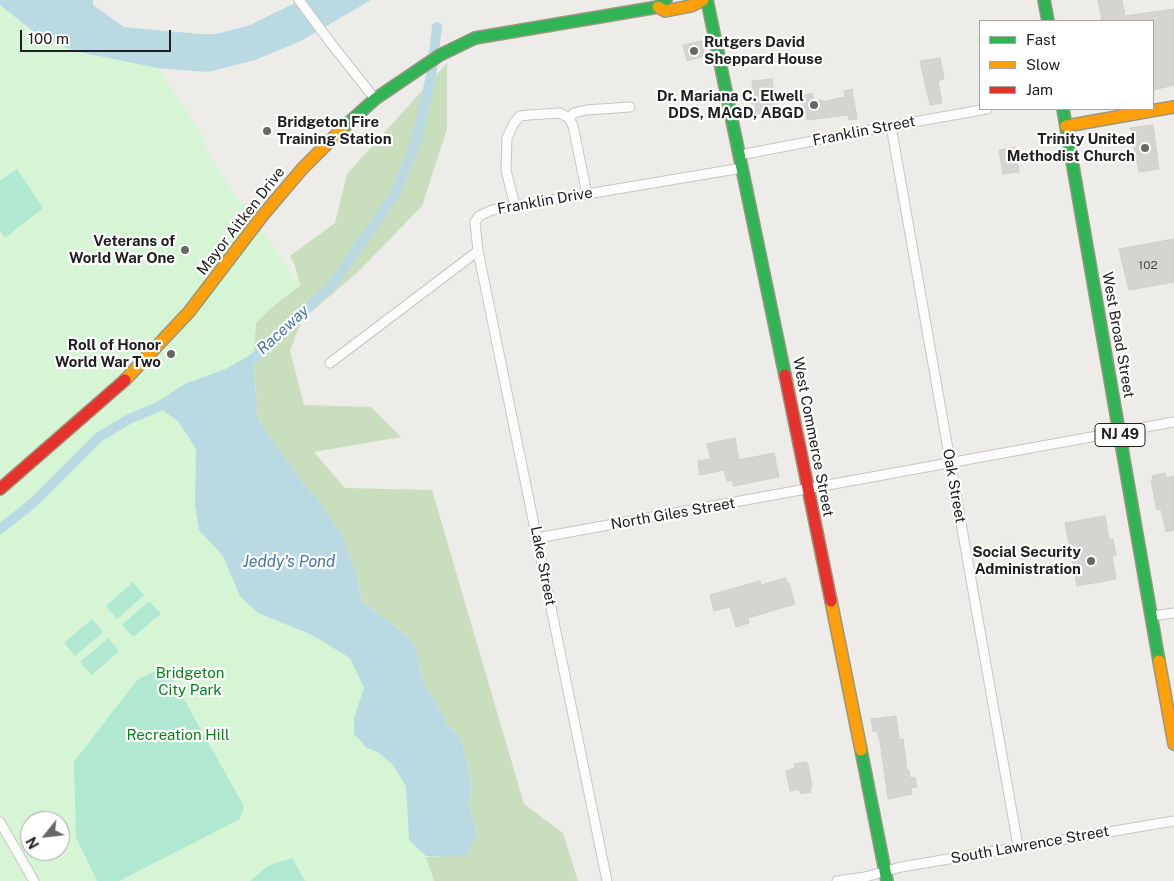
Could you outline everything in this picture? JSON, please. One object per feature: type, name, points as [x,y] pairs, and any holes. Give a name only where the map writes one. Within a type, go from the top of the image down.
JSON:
[{"type":"main road","name":"Mayor Aitken Drive","points":[[0,489],[118,387],[189,312],[263,215],[302,169],[375,99],[419,68],[463,42],[486,34],[662,4],[665,11],[691,6],[705,0]]},
{"type":"main road","name":"West Commerce Street","points":[[705,0],[740,155],[886,876]]},
{"type":"main road","points":[[1044,0],[1048,20]]},
{"type":"main road","points":[[1066,126],[1174,107]]},
{"type":"main road","name":"West Broad Street","points":[[1063,110],[1174,744]]},
{"type":"street","points":[[299,0],[375,99]]},
{"type":"street","points":[[569,118],[574,113],[586,110],[630,107]]},
{"type":"street","name":"Franklin Street","points":[[740,155],[982,110]]},
{"type":"street","points":[[515,206],[510,190],[506,162],[506,138],[520,116],[560,112],[569,118],[573,126],[586,194]]},
{"type":"street","name":"Oak Street","points":[[891,126],[1018,846]]},
{"type":"street","name":"Franklin Drive","points":[[478,252],[476,219],[486,212],[742,168]]},
{"type":"street","points":[[330,363],[478,252]]},
{"type":"street","name":"Lake Street","points":[[478,252],[607,881]]},
{"type":"street","name":"North Giles Street","points":[[537,538],[1174,422]]},
{"type":"street","points":[[1152,616],[1174,614]]},
{"type":"street","name":"South Lawrence Street","points":[[837,881],[886,876],[902,866],[1174,821]]},
{"type":"street","points":[[0,822],[34,881]]},
{"type":"green space","name":"Bridgeton City Park","points":[[0,5],[39,36],[74,51],[158,68],[201,133],[209,154],[231,189],[300,286],[272,307],[256,323],[253,359],[258,419],[304,484],[317,497],[342,535],[358,579],[362,602],[398,628],[414,643],[423,680],[447,723],[462,741],[472,785],[469,803],[477,834],[468,855],[426,857],[434,881],[0,881]]},
{"type":"green space","points":[[447,63],[447,129],[422,206],[358,272],[302,320],[290,351],[304,405],[371,407],[401,437],[314,452],[345,488],[432,490],[524,804],[563,833],[578,881],[342,881],[477,834],[469,803],[472,785],[462,741],[447,723],[423,680],[414,643],[398,628],[362,602],[358,579],[317,497],[304,484],[258,419],[253,359],[256,323],[272,307],[300,285],[290,256],[335,223],[347,174]]},
{"type":"green space","points":[[17,169],[43,208],[5,238],[0,231],[0,181]]},
{"type":"green space","points":[[133,582],[144,595],[117,619],[106,606]]},
{"type":"green space","points":[[149,601],[161,614],[133,637],[122,625]]},
{"type":"green space","points":[[92,619],[103,632],[75,656],[64,643]]},
{"type":"green space","points":[[108,638],[119,651],[92,675],[80,662]]},
{"type":"green space","name":"Recreation Hill","points":[[165,666],[244,806],[240,819],[119,881],[97,881],[76,837],[74,762],[137,680]]},
{"type":"green space","points":[[292,858],[305,881],[250,881],[273,864]]},
{"type":"water","points":[[0,0],[93,0],[93,5],[124,27],[216,34],[250,25],[301,0],[371,0],[299,42],[255,60],[208,72],[158,68],[74,51],[39,36],[0,5]]},
{"type":"water","name":"Jeddy's Pond","points":[[253,359],[258,419],[304,484],[317,497],[342,535],[358,579],[362,602],[398,628],[414,643],[423,680],[447,723],[462,741],[472,785],[469,803],[477,834],[468,855],[426,856],[409,840],[406,786],[392,764],[378,752],[367,748],[354,734],[354,718],[364,688],[350,658],[312,635],[258,613],[240,596],[223,556],[199,530],[195,505],[196,449],[178,421],[158,407],[188,388],[227,374]]},
{"type":"building","points":[[1098,0],[1122,0],[1125,16],[1174,9],[1174,85],[1154,90],[1154,20],[1102,20]]},
{"type":"building","name":"Rutgers David Sheppard House","points":[[701,41],[705,56],[687,61],[683,45]]},
{"type":"building","points":[[940,58],[944,79],[938,81],[942,103],[930,105],[920,61]]},
{"type":"building","points":[[772,79],[778,112],[756,114],[755,104],[752,104],[750,93],[753,92],[752,81]]},
{"type":"building","points":[[852,89],[857,119],[849,120],[848,115],[807,120],[802,96],[812,93],[814,102],[822,100],[822,102],[845,97],[844,91]]},
{"type":"building","name":"Trinity United Methodist Church","points":[[1153,125],[1159,169],[1139,172],[1130,128]]},
{"type":"building","points":[[1015,147],[1019,172],[1003,174],[999,150]]},
{"type":"building","points":[[1174,239],[1174,282],[1129,290],[1119,249]]},
{"type":"building","points":[[735,438],[739,460],[774,453],[779,477],[734,486],[732,480],[727,481],[724,470],[700,475],[698,461],[711,459],[707,444]]},
{"type":"building","points":[[1165,473],[1166,478],[1174,476],[1174,530],[1166,532],[1161,509],[1157,510],[1151,481],[1153,481],[1152,476]]},
{"type":"building","points":[[1105,516],[1109,539],[1113,539],[1116,555],[1112,555],[1116,579],[1077,586],[1065,523]]},
{"type":"building","points":[[785,578],[787,583],[789,583],[795,604],[748,618],[749,623],[736,627],[730,607],[714,611],[710,595],[760,581],[761,585]]},
{"type":"building","points":[[896,716],[899,740],[903,739],[907,770],[909,770],[910,778],[915,777],[917,787],[911,788],[912,794],[888,799],[880,741],[877,731],[873,732],[871,719]]},
{"type":"building","points":[[806,762],[812,787],[810,788],[811,792],[801,794],[799,789],[790,791],[786,771],[795,768],[794,764]]},
{"type":"waterway","name":"Raceway","points":[[0,529],[33,503],[99,437],[129,419],[158,407],[188,388],[227,374],[253,359],[333,284],[395,194],[415,145],[431,76],[437,27]]},
{"type":"traffic: fast","points":[[343,128],[375,99],[440,55],[475,38],[658,7],[666,0]]},
{"type":"traffic: fast","points":[[707,0],[785,375]]},
{"type":"traffic: fast","points":[[1044,0],[1048,20]]},
{"type":"traffic: fast","points":[[1063,110],[1159,661]]},
{"type":"traffic: fast","points":[[861,750],[887,881]]},
{"type":"traffic: slow","points":[[658,7],[665,11],[691,6],[703,0]]},
{"type":"traffic: slow","points":[[1066,126],[1174,107]]},
{"type":"traffic: slow","points":[[125,380],[189,312],[263,215],[302,169],[343,128]]},
{"type":"traffic: slow","points":[[831,601],[861,750]]},
{"type":"traffic: slow","points":[[1159,661],[1174,744]]},
{"type":"traffic: jam","points":[[785,375],[831,601]]},
{"type":"traffic: jam","points":[[0,489],[125,380]]},
{"type":"place","name":"Rutgers David Sheppard House","points":[[694,51]]},
{"type":"place","name":"Dr. Mariana C. Elwell DDS, MAGD, ABGD","points":[[814,105]]},
{"type":"place","name":"Bridgeton Fire Training Station","points":[[267,131]]},
{"type":"place","name":"Trinity United Methodist Church","points":[[1145,148]]},
{"type":"place","name":"Veterans of World War One","points":[[185,250]]},
{"type":"place","name":"Roll of Honor World War Two","points":[[171,354]]},
{"type":"place","name":"Social Security Administration","points":[[1091,561]]}]
